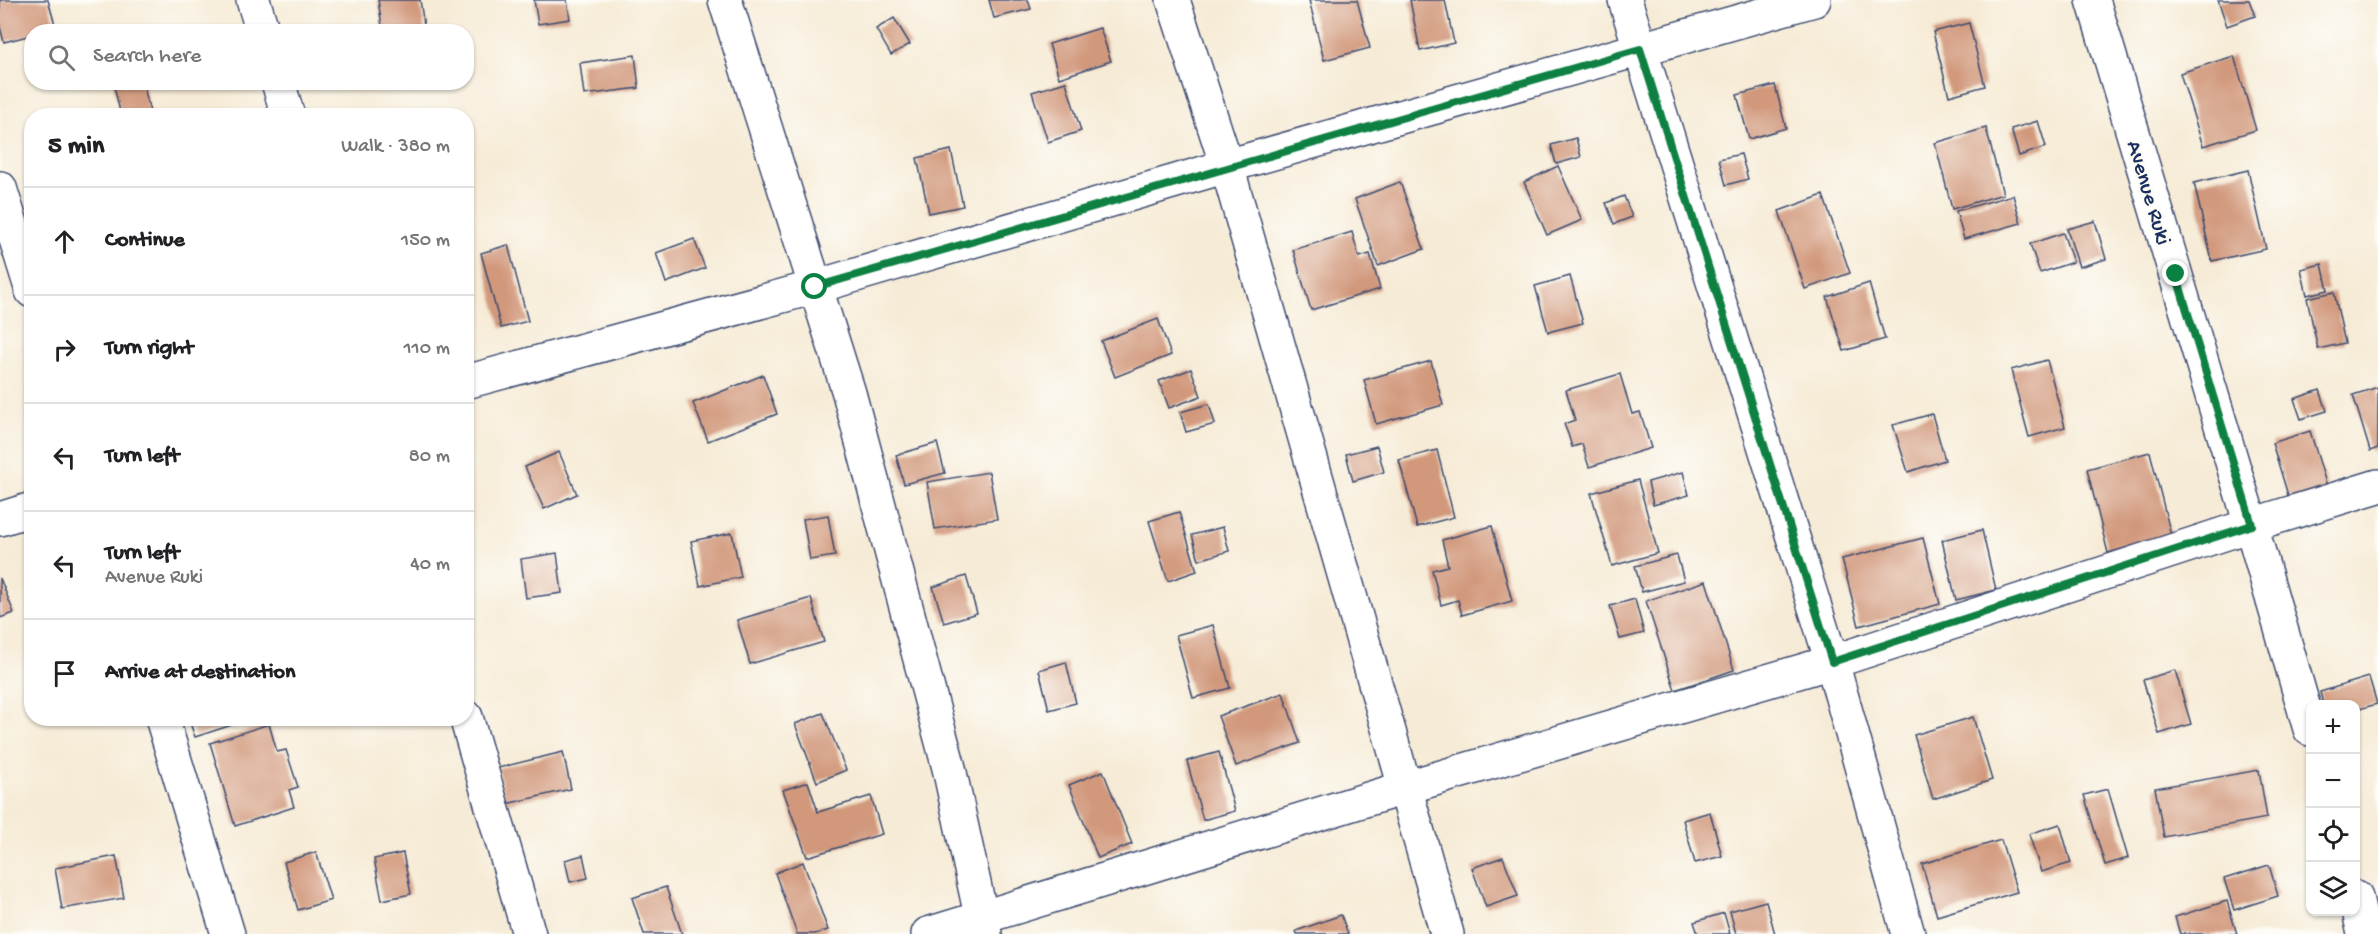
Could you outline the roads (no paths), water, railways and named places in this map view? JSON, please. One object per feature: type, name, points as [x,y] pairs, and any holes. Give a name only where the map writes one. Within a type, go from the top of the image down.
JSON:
[{"type":"street","points":[[253,0],[260,24]]},
{"type":"street","points":[[724,0],[849,393],[949,768],[983,926]]},
{"type":"street","points":[[1173,0],[1227,166],[1447,934]]},
{"type":"street","points":[[1625,0],[1832,662],[1908,934]]},
{"type":"street","points":[[474,380],[815,287],[1227,166],[1814,0]]},
{"type":"street","name":"Avenue Ruki","points":[[2093,0],[2252,525],[2306,715]]},
{"type":"street","points":[[280,90],[286,108]]},
{"type":"street","points":[[0,188],[24,265]]},
{"type":"street","points":[[928,934],[983,926],[1404,788],[1832,662],[2378,486]]},
{"type":"street","points":[[0,519],[24,512]]},
{"type":"street","points":[[164,726],[228,934]]},
{"type":"street","points":[[469,726],[529,934]]},
{"type":"street","points":[[2360,916],[2364,934]]}]
